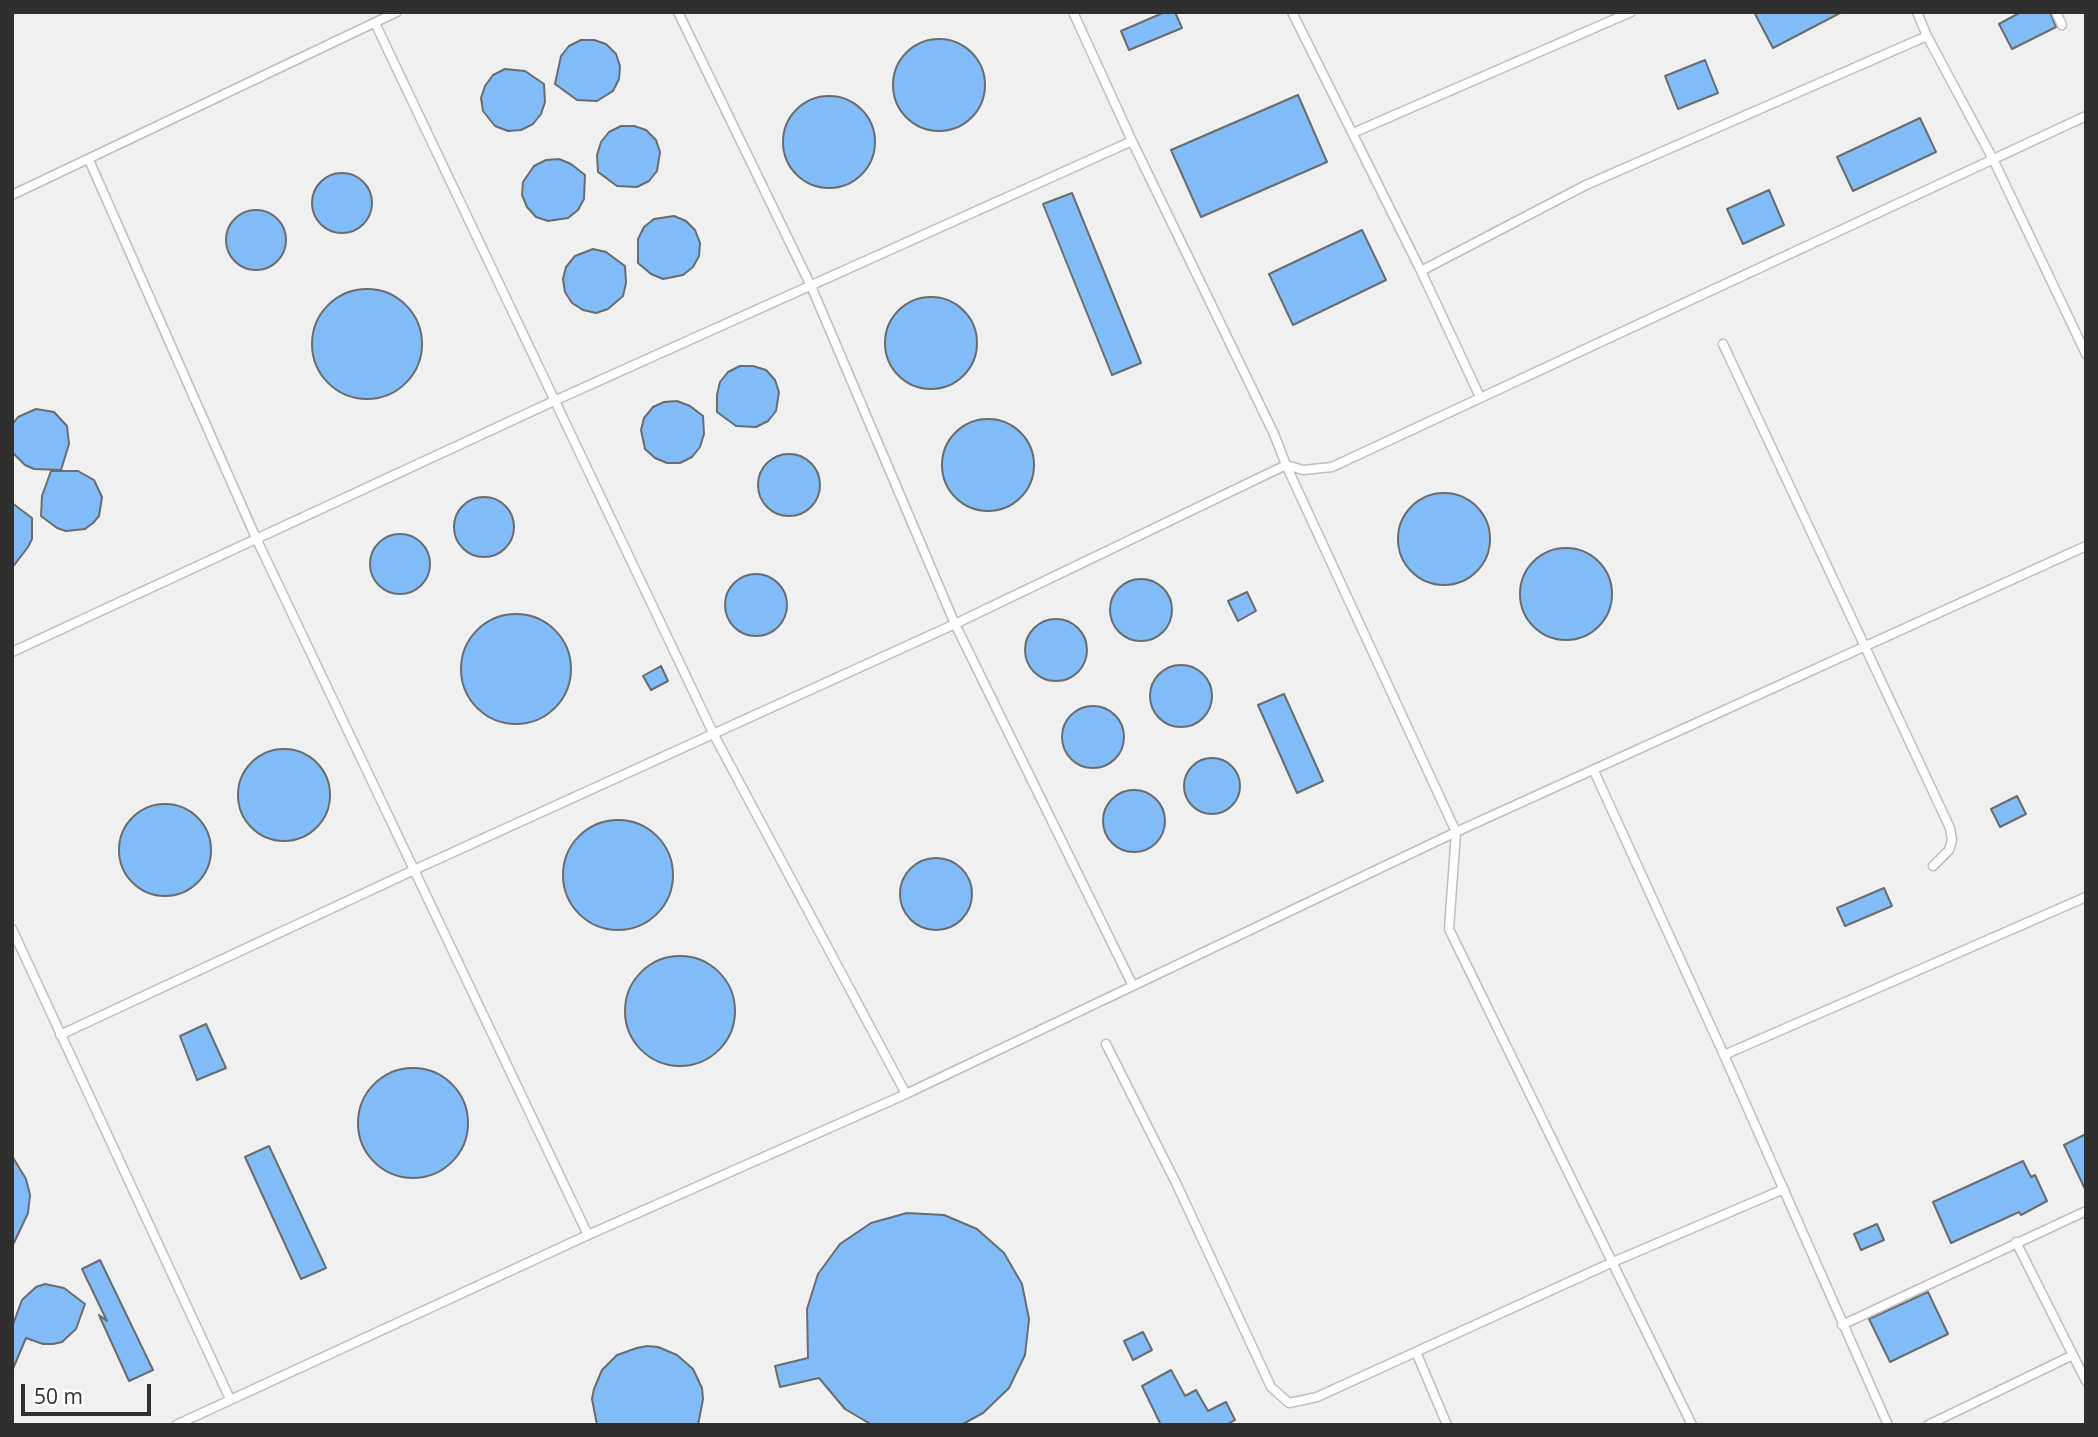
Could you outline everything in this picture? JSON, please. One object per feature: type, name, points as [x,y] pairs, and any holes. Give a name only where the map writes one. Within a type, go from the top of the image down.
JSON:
[{"type":"lane","points":[[12,195],[397,12]]},
{"type":"lane","points":[[678,12],[811,286],[955,624],[1133,986]]},
{"type":"lane","points":[[1073,12],[1132,141],[1274,433],[1286,465],[1456,832],[1449,929],[1692,1425]]},
{"type":"lane","points":[[1292,12],[1421,271],[1480,397]]},
{"type":"lane","points":[[1353,133],[1631,12]]},
{"type":"lane","points":[[1917,12],[1927,36],[1994,161],[2086,354]]},
{"type":"lane","points":[[2056,12],[2062,25]]},
{"type":"lane","points":[[374,23],[714,735],[906,1094]]},
{"type":"lane","points":[[1421,271],[1586,185],[1927,36]]},
{"type":"lane","points":[[60,1035],[414,870],[955,624],[1286,465],[1303,470],[1332,467],[2086,116]]},
{"type":"lane","points":[[12,652],[554,401],[1132,141]]},
{"type":"lane","points":[[89,160],[256,538],[588,1235]]},
{"type":"lane","points":[[1723,344],[1950,828],[1952,840],[1949,850],[1933,866]]},
{"type":"lane","points":[[176,1425],[588,1235],[906,1094],[1456,832],[2086,546]]},
{"type":"lane","points":[[1594,771],[1724,1055],[1888,1425]]},
{"type":"lane","points":[[1724,1055],[2086,897]]},
{"type":"lane","points":[[12,929],[230,1399]]},
{"type":"lane","points":[[1106,1044],[1177,1185],[1271,1387],[1289,1403],[1317,1397],[1613,1262],[1784,1189]]},
{"type":"lane","points":[[1842,1325],[2016,1241],[2086,1211]]},
{"type":"lane","points":[[2016,1241],[2086,1381]]},
{"type":"lane","points":[[1416,1352],[1447,1425]]},
{"type":"lane","points":[[1928,1425],[2073,1355]]},
{"type":"building","points":[[1165,12],[1175,12],[1182,28],[1129,50],[1121,31]]},
{"type":"building","points":[[1754,12],[1842,12],[1773,48]]},
{"type":"building","points":[[2021,12],[2050,12],[2056,27],[2012,49],[1999,24]]},
{"type":"building","points":[[939,39],[957,43],[971,53],[981,67],[985,85],[981,103],[971,117],[957,127],[939,131],[921,127],[907,117],[897,103],[893,85],[897,67],[907,53],[921,43]]},
{"type":"building","points":[[581,40],[606,44],[616,54],[620,66],[619,79],[613,91],[597,101],[577,100],[555,84],[561,56],[569,46]]},
{"type":"building","points":[[1705,60],[1718,93],[1678,109],[1665,76]]},
{"type":"building","points":[[505,69],[525,71],[544,84],[545,102],[541,114],[533,124],[521,130],[508,131],[495,126],[483,111],[481,98],[485,86],[493,75]]},
{"type":"building","points":[[1298,95],[1327,162],[1201,217],[1171,150]]},
{"type":"building","points":[[829,96],[847,100],[861,110],[871,124],[875,142],[871,160],[861,174],[847,184],[829,188],[811,184],[797,174],[787,160],[783,142],[787,124],[797,110],[811,100]]},
{"type":"building","points":[[1920,118],[1936,152],[1853,191],[1837,157]]},
{"type":"building","points":[[621,126],[646,130],[656,140],[660,152],[657,171],[649,181],[637,187],[617,186],[598,172],[597,155],[601,142],[609,132]]},
{"type":"building","points":[[559,159],[585,175],[584,199],[578,210],[568,218],[548,221],[536,217],[527,207],[522,195],[523,182],[534,166],[546,160]]},
{"type":"building","points":[[336,173],[348,173],[367,186],[372,203],[370,215],[359,228],[348,233],[336,233],[317,220],[312,209],[312,197],[325,178]]},
{"type":"building","points":[[1769,190],[1784,225],[1743,244],[1727,209]]},
{"type":"building","points":[[1072,193],[1141,363],[1112,375],[1043,204]]},
{"type":"building","points":[[250,210],[262,210],[281,223],[286,240],[284,252],[273,265],[262,270],[250,270],[231,257],[226,246],[226,234],[239,215]]},
{"type":"building","points":[[674,216],[686,221],[695,230],[700,243],[699,256],[693,267],[683,275],[663,279],[651,274],[638,263],[638,239],[644,227],[654,219]]},
{"type":"building","points":[[1362,230],[1386,280],[1293,325],[1269,274]]},
{"type":"building","points":[[593,249],[606,252],[625,266],[626,283],[623,296],[608,309],[596,313],[583,310],[572,303],[565,292],[563,279],[566,267],[575,256]]},
{"type":"building","points":[[367,289],[388,293],[406,305],[418,323],[422,344],[418,365],[406,383],[388,395],[367,399],[346,395],[328,383],[316,365],[312,344],[316,323],[328,305],[346,293]]},
{"type":"building","points":[[931,297],[949,301],[963,311],[973,325],[977,343],[973,361],[963,375],[949,385],[931,389],[913,385],[899,375],[889,361],[885,343],[889,325],[899,311],[913,301]]},
{"type":"building","points":[[740,366],[766,370],[775,380],[779,392],[776,411],[768,421],[756,427],[736,426],[717,412],[720,382],[728,372]]},
{"type":"building","points":[[677,401],[690,406],[703,416],[704,434],[700,447],[692,457],[680,463],[667,463],[655,458],[645,449],[641,430],[644,418],[653,407],[664,402]]},
{"type":"building","points":[[36,409],[54,412],[67,426],[69,444],[61,470],[34,469],[25,465],[12,452],[12,425],[18,417]]},
{"type":"building","points":[[988,419],[1006,423],[1020,433],[1030,447],[1034,465],[1030,483],[1020,497],[1006,507],[988,511],[970,507],[956,497],[946,483],[942,465],[946,447],[956,433],[970,423]]},
{"type":"building","points":[[783,454],[795,454],[811,463],[818,473],[818,497],[811,507],[795,516],[783,516],[772,511],[763,502],[758,491],[758,479],[763,468],[772,459]]},
{"type":"building","points":[[51,471],[78,471],[94,480],[102,497],[99,516],[85,529],[66,531],[41,516],[42,496]]},
{"type":"building","points":[[1444,493],[1462,497],[1476,507],[1486,521],[1490,539],[1486,557],[1476,571],[1462,581],[1444,585],[1426,581],[1412,571],[1402,557],[1398,539],[1402,521],[1412,507],[1426,497]]},
{"type":"building","points":[[478,497],[490,497],[509,510],[514,527],[512,539],[501,552],[490,557],[478,557],[459,544],[454,533],[454,521],[467,502]]},
{"type":"building","points":[[12,503],[32,518],[32,539],[12,568]]},
{"type":"building","points":[[394,534],[406,534],[425,547],[430,564],[428,576],[417,589],[406,594],[394,594],[375,581],[370,570],[370,558],[383,539]]},
{"type":"building","points":[[1566,548],[1584,552],[1598,562],[1608,576],[1612,594],[1608,612],[1598,626],[1584,636],[1566,640],[1548,636],[1534,626],[1524,612],[1520,594],[1524,576],[1534,562],[1548,552]]},
{"type":"building","points":[[750,574],[762,574],[778,583],[785,593],[785,617],[778,627],[762,636],[750,636],[739,631],[730,622],[725,611],[725,599],[730,588],[739,579]]},
{"type":"building","points":[[1135,579],[1147,579],[1163,588],[1170,598],[1170,622],[1163,632],[1147,641],[1135,641],[1124,636],[1115,627],[1110,616],[1110,604],[1115,593],[1124,584]]},
{"type":"building","points":[[1247,592],[1256,611],[1238,621],[1228,601]]},
{"type":"building","points":[[516,614],[537,618],[555,630],[567,648],[571,669],[567,690],[555,708],[537,720],[516,724],[495,720],[477,708],[465,690],[461,669],[465,648],[477,630],[495,618]]},
{"type":"building","points":[[1050,619],[1062,619],[1078,628],[1085,638],[1085,662],[1078,672],[1062,681],[1050,681],[1039,676],[1030,667],[1025,656],[1025,644],[1030,633],[1039,624]]},
{"type":"building","points":[[1175,665],[1187,665],[1203,674],[1210,684],[1210,708],[1203,718],[1187,727],[1175,727],[1164,722],[1155,713],[1150,702],[1150,690],[1155,679],[1164,670]]},
{"type":"building","points":[[661,666],[668,681],[651,690],[643,676]]},
{"type":"building","points":[[1284,694],[1323,781],[1297,793],[1258,705]]},
{"type":"building","points":[[1087,706],[1099,706],[1115,715],[1122,725],[1122,749],[1115,759],[1099,768],[1087,768],[1076,763],[1067,754],[1062,743],[1062,731],[1067,720],[1076,711]]},
{"type":"building","points":[[284,749],[302,753],[316,763],[326,777],[330,795],[326,813],[316,827],[302,837],[284,841],[266,837],[252,827],[242,813],[238,795],[242,777],[252,763],[266,753]]},
{"type":"building","points":[[1212,758],[1223,760],[1232,766],[1238,775],[1238,797],[1232,806],[1223,812],[1212,814],[1201,812],[1192,806],[1186,797],[1184,786],[1186,775],[1192,766],[1201,760]]},
{"type":"building","points":[[1128,790],[1140,790],[1156,799],[1163,809],[1163,833],[1156,843],[1140,852],[1128,852],[1117,847],[1108,838],[1103,827],[1103,815],[1108,804],[1117,795]]},
{"type":"building","points":[[2017,796],[2026,814],[2000,827],[1991,809]]},
{"type":"building","points":[[165,804],[183,808],[197,818],[207,832],[211,850],[207,868],[197,882],[183,892],[165,896],[147,892],[133,882],[123,868],[119,850],[123,832],[133,818],[147,808]]},
{"type":"building","points":[[618,820],[639,824],[657,836],[669,854],[673,875],[669,896],[657,914],[639,926],[618,930],[597,926],[579,914],[567,896],[563,875],[567,854],[579,836],[597,824]]},
{"type":"building","points":[[936,858],[950,861],[962,868],[969,880],[972,894],[969,908],[962,920],[950,927],[936,930],[922,927],[910,920],[903,908],[900,894],[903,880],[910,868],[922,861]]},
{"type":"building","points":[[1884,888],[1892,906],[1845,926],[1837,908]]},
{"type":"building","points":[[680,956],[701,960],[719,972],[731,990],[735,1011],[731,1032],[719,1050],[701,1062],[680,1066],[659,1062],[641,1050],[629,1032],[625,1011],[629,990],[641,972],[659,960]]},
{"type":"building","points":[[206,1024],[226,1068],[197,1080],[180,1036]]},
{"type":"building","points":[[413,1068],[434,1072],[452,1084],[464,1102],[468,1123],[464,1144],[452,1162],[434,1174],[413,1178],[392,1174],[374,1162],[362,1144],[358,1123],[362,1102],[374,1084],[392,1072]]},
{"type":"building","points":[[2086,1134],[2086,1191],[2064,1145]]},
{"type":"building","points":[[269,1146],[326,1268],[301,1279],[245,1157]]},
{"type":"building","points":[[12,1156],[26,1179],[30,1195],[28,1213],[12,1247]]},
{"type":"building","points":[[2023,1161],[2031,1177],[2035,1175],[2047,1201],[2021,1215],[2019,1212],[1951,1243],[1933,1202]]},
{"type":"building","points":[[907,1213],[944,1215],[977,1229],[1004,1253],[1022,1284],[1029,1319],[1025,1355],[1009,1388],[983,1413],[961,1425],[872,1425],[845,1409],[819,1378],[780,1387],[775,1366],[808,1358],[807,1309],[818,1274],[840,1244],[871,1223]]},
{"type":"building","points":[[1877,1224],[1884,1240],[1861,1250],[1854,1234]]},
{"type":"building","points":[[100,1260],[153,1370],[129,1381],[99,1315],[107,1321],[82,1269]]},
{"type":"building","points":[[45,1284],[64,1288],[85,1304],[76,1329],[62,1342],[53,1344],[43,1344],[26,1338],[12,1371],[12,1327],[22,1300],[36,1287]]},
{"type":"building","points":[[1928,1292],[1948,1334],[1890,1362],[1869,1319]]},
{"type":"building","points":[[1143,1332],[1152,1350],[1133,1360],[1124,1341]]},
{"type":"building","points":[[647,1346],[658,1347],[677,1355],[693,1369],[702,1388],[703,1399],[698,1425],[597,1425],[592,1399],[602,1370],[617,1355]]},
{"type":"building","points":[[1171,1370],[1185,1396],[1196,1390],[1208,1411],[1226,1402],[1235,1420],[1226,1425],[1161,1425],[1142,1386]]}]
